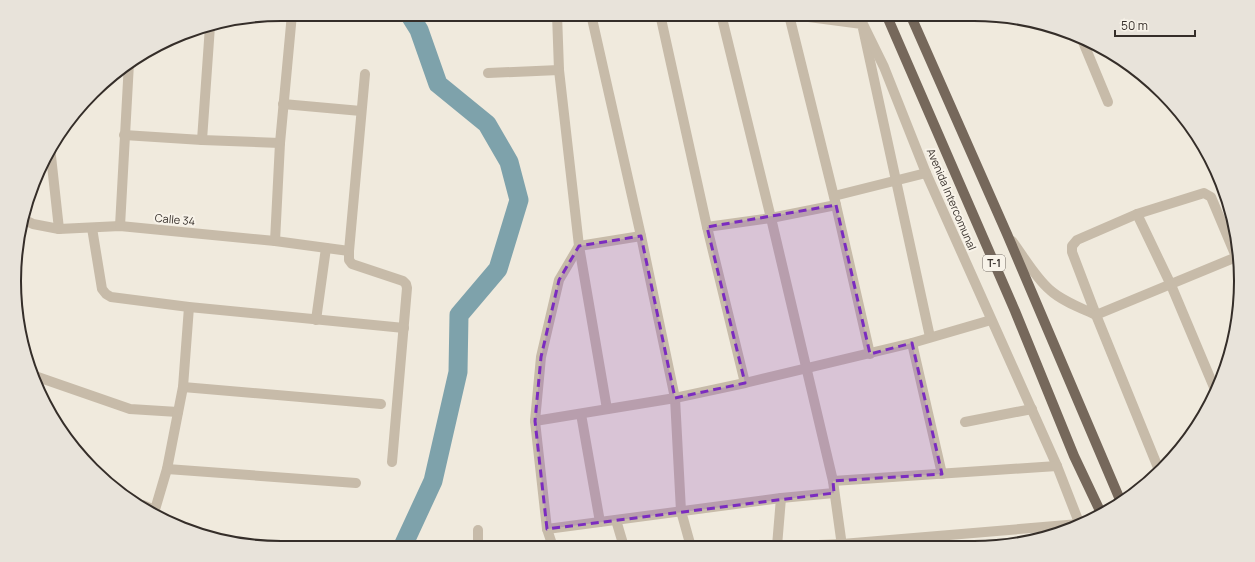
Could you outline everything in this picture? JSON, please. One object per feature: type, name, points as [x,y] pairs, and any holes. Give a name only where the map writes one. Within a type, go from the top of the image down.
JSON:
[{"type":"main road","name":"Avenida Intercomunal","points":[[889,21],[1014,311],[1074,456],[1099,509]]},
{"type":"main road","name":"T-1","points":[[913,21],[1007,234],[1119,497]]},
{"type":"street","points":[[275,241],[280,143],[291,21]]},
{"type":"street","points":[[558,21],[559,70],[579,246],[607,409]]},
{"type":"street","points":[[593,21],[641,236],[675,398],[681,511],[689,541]]},
{"type":"street","points":[[662,21],[707,227],[745,383]]},
{"type":"street","points":[[723,21],[833,481],[841,541]]},
{"type":"street","points":[[790,21],[835,201],[870,354]]},
{"type":"street","points":[[840,21],[862,24],[930,338]]},
{"type":"street","name":"Avenida Intercomunal","points":[[861,21],[884,67],[926,173],[1032,409],[1078,519]]},
{"type":"street","points":[[202,140],[210,31]]},
{"type":"street","points":[[1085,46],[1108,102]]},
{"type":"street","points":[[488,73],[559,70]]},
{"type":"street","points":[[120,226],[128,71]]},
{"type":"street","points":[[365,74],[349,260],[352,264],[403,281],[407,288],[392,462]]},
{"type":"street","points":[[283,104],[361,111]]},
{"type":"street","points":[[124,135],[280,143]]},
{"type":"street","points":[[51,160],[59,229]]},
{"type":"street","points":[[707,227],[771,218],[835,201],[895,181],[926,173]]},
{"type":"street","points":[[1157,466],[1096,315],[1072,252],[1072,246],[1077,240],[1137,214],[1204,193],[1211,197],[1232,245]]},
{"type":"street","points":[[1137,214],[1171,285],[1212,384]]},
{"type":"street","name":"Calle 34","points":[[28,222],[33,224],[59,229],[120,226],[275,241],[349,251]]},
{"type":"street","points":[[92,228],[102,289],[111,297],[189,307],[404,328]]},
{"type":"street","points":[[1007,234],[1039,278],[1050,290],[1063,299],[1096,315],[1233,262]]},
{"type":"street","points":[[579,246],[641,236]]},
{"type":"street","points":[[551,541],[547,529],[535,421],[540,357],[559,280],[579,246]]},
{"type":"street","points":[[316,320],[326,248]]},
{"type":"street","points":[[156,509],[167,469],[183,387],[189,307]]},
{"type":"street","points":[[535,421],[675,398],[745,383],[870,354],[992,320]]},
{"type":"street","points":[[912,343],[942,474]]},
{"type":"street","points":[[40,378],[130,409],[178,412]]},
{"type":"street","points":[[183,387],[381,404]]},
{"type":"street","points":[[965,422],[1032,409]]},
{"type":"street","points":[[581,414],[600,522]]},
{"type":"street","points":[[833,481],[1057,466]]},
{"type":"street","points":[[167,469],[356,484]]},
{"type":"street","points":[[547,529],[781,498],[834,493]]},
{"type":"street","points":[[777,541],[781,498]]},
{"type":"street","points":[[616,520],[622,541]]},
{"type":"street","points":[[887,541],[1061,526]]},
{"type":"street","points":[[478,530],[478,541]]},
{"type":"highlighted area","points":[[836,205],[870,354],[912,343],[942,474],[833,481],[834,493],[547,529],[535,421],[541,357],[559,280],[579,246],[641,236],[675,398],[745,383],[707,227]]},
{"type":"waterway","points":[[405,541],[433,481],[458,372],[459,315],[498,269],[519,200],[509,162],[487,124],[438,84],[419,30],[413,21]]}]
